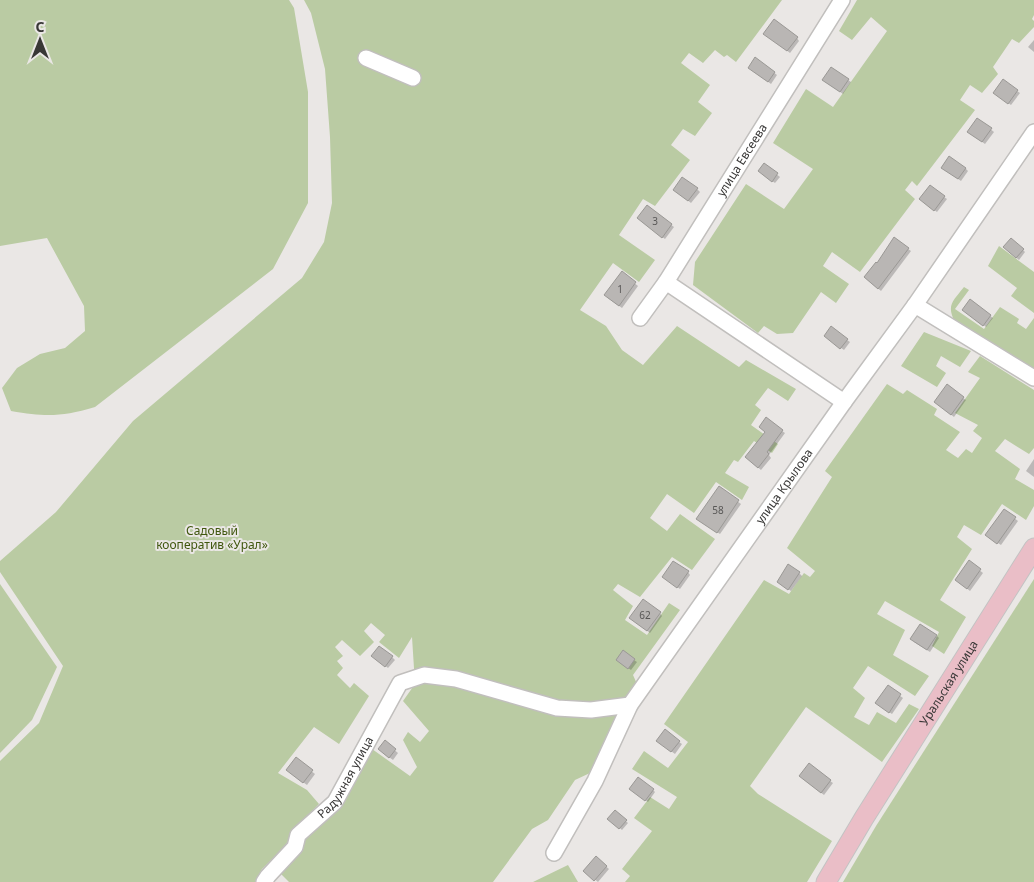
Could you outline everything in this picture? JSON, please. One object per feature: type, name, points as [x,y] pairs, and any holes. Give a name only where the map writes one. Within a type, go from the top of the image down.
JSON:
[{"type":"main road","name":"Уральская улица","points":[[826,882],[864,818],[1034,548]]},
{"type":"street","name":"улица Евсеева","points":[[640,318],[666,282],[842,0]]},
{"type":"street","points":[[366,58],[413,78]]},
{"type":"street","name":"улица Крылова","points":[[554,853],[595,780],[630,705],[844,402],[916,305],[1034,132]]},
{"type":"street","points":[[666,282],[844,402]]},
{"type":"street","points":[[916,305],[1034,378]]},
{"type":"street","name":"Радужная улица","points":[[264,882],[295,847],[298,834],[335,802],[400,683],[424,675],[456,679],[557,708],[590,710],[630,705]]},
{"type":"green space","points":[[0,0],[289,0],[294,8],[308,92],[308,203],[273,269],[95,407],[72,413],[44,415],[11,411],[2,388],[17,368],[40,354],[65,348],[85,331],[84,306],[47,238],[0,246]]},
{"type":"green space","name":"Садовый кооператив «Урал»","points":[[304,0],[782,0],[736,62],[727,55],[724,57],[715,50],[703,63],[689,53],[681,63],[710,85],[698,102],[712,113],[695,136],[683,129],[671,145],[690,160],[655,206],[643,199],[619,235],[655,260],[639,282],[613,263],[580,310],[606,326],[622,350],[643,365],[677,326],[739,367],[746,360],[796,389],[788,401],[768,388],[755,405],[761,410],[751,425],[778,444],[772,453],[754,441],[738,462],[734,460],[725,473],[749,487],[742,500],[716,482],[694,513],[667,494],[650,518],[667,531],[680,514],[715,539],[692,570],[672,557],[640,597],[618,584],[613,590],[633,606],[625,620],[647,635],[669,603],[680,610],[633,675],[637,684],[623,700],[590,773],[575,780],[548,820],[532,829],[493,882],[289,882],[281,874],[298,855],[304,837],[372,749],[410,776],[417,767],[403,740],[408,732],[420,742],[429,731],[403,701],[415,684],[412,637],[399,658],[379,642],[385,635],[371,623],[364,631],[374,642],[360,656],[342,640],[335,647],[343,656],[337,661],[343,668],[337,675],[350,688],[354,683],[369,696],[339,744],[314,727],[278,773],[307,790],[319,804],[294,830],[287,845],[262,869],[255,882],[0,882],[0,761],[39,723],[63,666],[0,572],[0,561],[56,512],[133,421],[302,278],[324,242],[332,203],[325,69],[311,13]]},
{"type":"green space","points":[[857,0],[1034,0],[1034,15],[1032,19],[1034,27],[1019,43],[1012,39],[993,67],[998,74],[982,93],[970,85],[960,100],[975,110],[917,186],[912,181],[905,190],[915,199],[860,272],[832,252],[823,266],[849,284],[836,303],[821,292],[793,333],[777,334],[764,326],[758,333],[693,285],[695,262],[746,184],[784,209],[813,169],[773,143],[806,89],[833,107],[887,31],[871,17],[852,40],[839,31]]},
{"type":"green space","points":[[999,246],[1034,272],[1034,313],[1011,296],[1017,288],[988,266]]},
{"type":"green space","points":[[964,287],[969,290],[955,309],[984,329],[1000,307],[1019,319],[1017,323],[1026,329],[1034,318],[1034,372],[955,322],[951,311],[952,303]]},
{"type":"green space","points":[[924,332],[971,351],[960,367],[941,356],[936,366],[946,373],[937,387],[901,366]]},
{"type":"green space","points":[[980,356],[1034,390],[1034,448],[1029,454],[1005,439],[995,451],[1020,469],[1015,479],[1034,490],[1034,506],[1026,520],[1002,504],[981,535],[964,525],[957,537],[972,549],[940,600],[966,617],[944,654],[932,646],[939,632],[885,601],[877,614],[905,630],[893,655],[929,676],[915,696],[868,666],[853,688],[865,698],[854,717],[869,725],[877,712],[896,723],[909,704],[919,709],[882,762],[806,707],[750,786],[758,794],[832,841],[807,882],[625,882],[630,876],[622,869],[652,831],[634,818],[650,797],[669,809],[677,797],[632,769],[644,751],[668,768],[688,742],[664,724],[764,580],[789,594],[804,573],[810,577],[815,571],[787,548],[832,477],[825,471],[887,384],[903,394],[907,390],[937,409],[934,415],[960,432],[946,450],[958,458],[966,449],[972,453],[982,438],[973,431],[978,425],[955,413],[980,378],[968,372]]},
{"type":"green space","points":[[1034,579],[1034,882],[843,882],[876,826]]},
{"type":"green space","points":[[0,584],[57,667],[32,720],[0,753]]},
{"type":"green space","points":[[568,865],[578,882],[533,882]]},
{"type":"building","points":[[774,19],[798,37],[787,51],[763,34]]},
{"type":"building","points":[[755,57],[775,72],[768,82],[748,68]]},
{"type":"building","points":[[831,67],[849,79],[840,92],[822,80]]},
{"type":"building","points":[[1003,79],[1018,90],[1008,104],[993,93]]},
{"type":"building","points":[[977,118],[992,128],[982,142],[967,132]]},
{"type":"building","points":[[949,156],[966,168],[958,179],[941,168]]},
{"type":"building","points":[[764,163],[778,173],[772,182],[758,171]]},
{"type":"building","points":[[682,177],[698,188],[688,201],[673,190]]},
{"type":"building","points":[[930,185],[945,196],[934,211],[919,199]]},
{"type":"building","points":[[647,205],[672,224],[662,238],[637,218]]},
{"type":"building","points":[[894,237],[909,248],[878,289],[864,277],[877,263]]},
{"type":"building","points":[[1011,238],[1024,249],[1016,258],[1003,247]]},
{"type":"building","points":[[622,271],[636,282],[619,306],[604,295]]},
{"type":"building","points":[[970,299],[991,315],[983,326],[962,310]]},
{"type":"building","points":[[831,326],[848,339],[840,349],[824,336]]},
{"type":"building","points":[[947,384],[964,397],[951,415],[934,402]]},
{"type":"building","points":[[766,417],[783,430],[758,468],[745,457],[765,432],[759,427]]},
{"type":"building","points":[[719,486],[739,500],[717,533],[696,519]]},
{"type":"building","points":[[1004,509],[1016,517],[997,544],[985,535]]},
{"type":"building","points":[[969,560],[981,569],[967,589],[955,580]]},
{"type":"building","points":[[673,561],[689,571],[677,588],[662,577]]},
{"type":"building","points":[[788,564],[800,572],[788,590],[777,582]]},
{"type":"building","points":[[643,599],[661,612],[647,631],[629,618]]},
{"type":"building","points":[[920,624],[937,635],[927,650],[910,639]]},
{"type":"building","points":[[379,646],[393,656],[385,667],[371,656]]},
{"type":"building","points":[[623,650],[635,659],[628,669],[616,660]]},
{"type":"building","points":[[888,685],[901,694],[889,713],[875,703]]},
{"type":"building","points":[[665,729],[680,741],[671,752],[656,741]]},
{"type":"building","points":[[385,740],[396,749],[389,758],[378,749]]},
{"type":"building","points":[[296,757],[313,770],[303,783],[286,770]]},
{"type":"building","points":[[809,763],[831,780],[821,793],[799,776]]},
{"type":"building","points":[[638,777],[654,789],[645,801],[629,789]]},
{"type":"building","points":[[615,810],[627,820],[619,829],[607,819]]},
{"type":"building","points":[[596,856],[607,866],[594,881],[583,871]]}]
